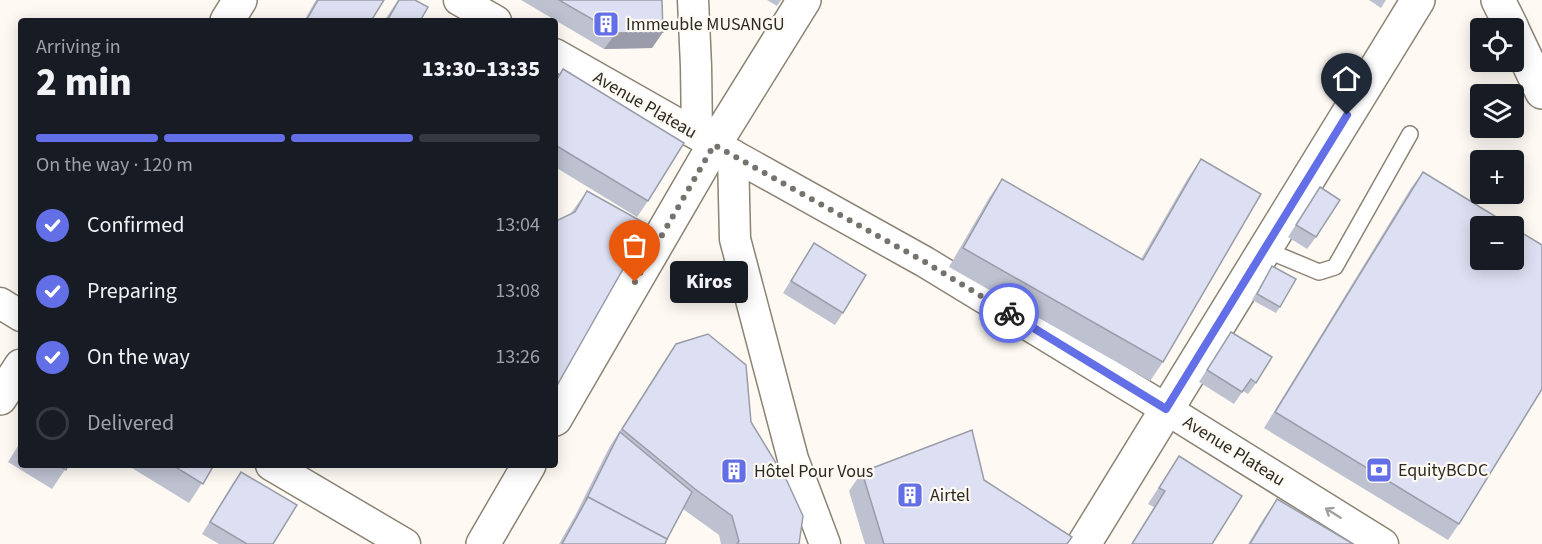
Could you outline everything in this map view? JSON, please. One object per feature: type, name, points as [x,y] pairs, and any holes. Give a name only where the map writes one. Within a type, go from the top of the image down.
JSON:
[{"type":"street","points":[[229,18],[240,0]]},
{"type":"street","points":[[459,0],[491,18]]},
{"type":"street","points":[[693,0],[696,66],[735,239],[794,459],[825,544]]},
{"type":"street","points":[[558,414],[715,145],[804,0]]},
{"type":"street","points":[[1084,544],[1418,0]]},
{"type":"street","points":[[1498,0],[1507,18]]},
{"type":"street","points":[[1524,55],[1542,93]]},
{"type":"street","name":"Avenue Plateau","points":[[558,56],[925,262],[1383,544]]},
{"type":"street","points":[[0,303],[18,314]]},
{"type":"street","points":[[0,398],[18,371]]},
{"type":"street","points":[[276,468],[405,544]]},
{"type":"street","points":[[483,544],[527,468]]},
{"type":"lane","points":[[1264,249],[1319,272],[1335,267],[1410,134]]},
{"type":"building","points":[[318,0],[384,0],[373,18],[308,18]]},
{"type":"building","points":[[399,0],[415,0],[428,7],[422,18],[389,18]]},
{"type":"building","points":[[559,0],[662,0],[663,32],[616,33]]},
{"type":"building","points":[[563,69],[684,143],[648,201],[558,147],[558,78]]},
{"type":"building","points":[[1201,159],[1261,194],[1163,362],[963,248],[1002,179],[1143,260]]},
{"type":"building","points":[[1423,172],[1470,201],[1470,204],[1475,204],[1495,216],[1470,216],[1470,270],[1524,270],[1524,234],[1542,245],[1542,389],[1459,524],[1275,412]]},
{"type":"building","points":[[1320,187],[1340,200],[1316,237],[1296,225]]},
{"type":"building","points":[[587,191],[648,225],[558,384],[558,220],[575,212]]},
{"type":"building","points":[[814,243],[866,275],[843,313],[791,281]]},
{"type":"building","points":[[1272,266],[1296,279],[1280,307],[1257,294]]},
{"type":"building","points":[[1231,332],[1272,357],[1256,383],[1251,379],[1242,392],[1207,370]]},
{"type":"building","points":[[708,334],[746,365],[751,422],[787,481],[803,516],[799,544],[737,544],[739,541],[732,516],[622,429],[676,344]]},
{"type":"building","name":"Airtel","points":[[972,430],[984,480],[1072,537],[1067,544],[884,544],[862,472]]},
{"type":"building","points":[[620,432],[692,492],[667,539],[588,497],[586,500]]},
{"type":"building","points":[[1179,456],[1242,496],[1212,544],[1132,544],[1165,491],[1159,488]]},
{"type":"building","points":[[177,468],[212,468],[203,484]]},
{"type":"building","points":[[241,472],[297,505],[273,544],[247,544],[210,522]]},
{"type":"building","points":[[588,497],[667,539],[665,544],[562,544]]},
{"type":"building","points":[[1277,499],[1353,544],[1250,544]]},
{"type":"way so far","points":[[635,282],[714,145],[925,262],[1009,313]]},
{"type":"place","name":"Immeuble MUSANGU","points":[[606,24]]},
{"type":"place","name":"Kiros","points":[[635,282]]},
{"type":"place","name":"EquityBCDC","points":[[1379,470]]},
{"type":"place","name":"Hôtel Pour Vous","points":[[734,471]]},
{"type":"place","name":"Airtel","points":[[910,495]]},
{"type":"route","points":[[1009,313],[1166,409],[1347,115]]}]
